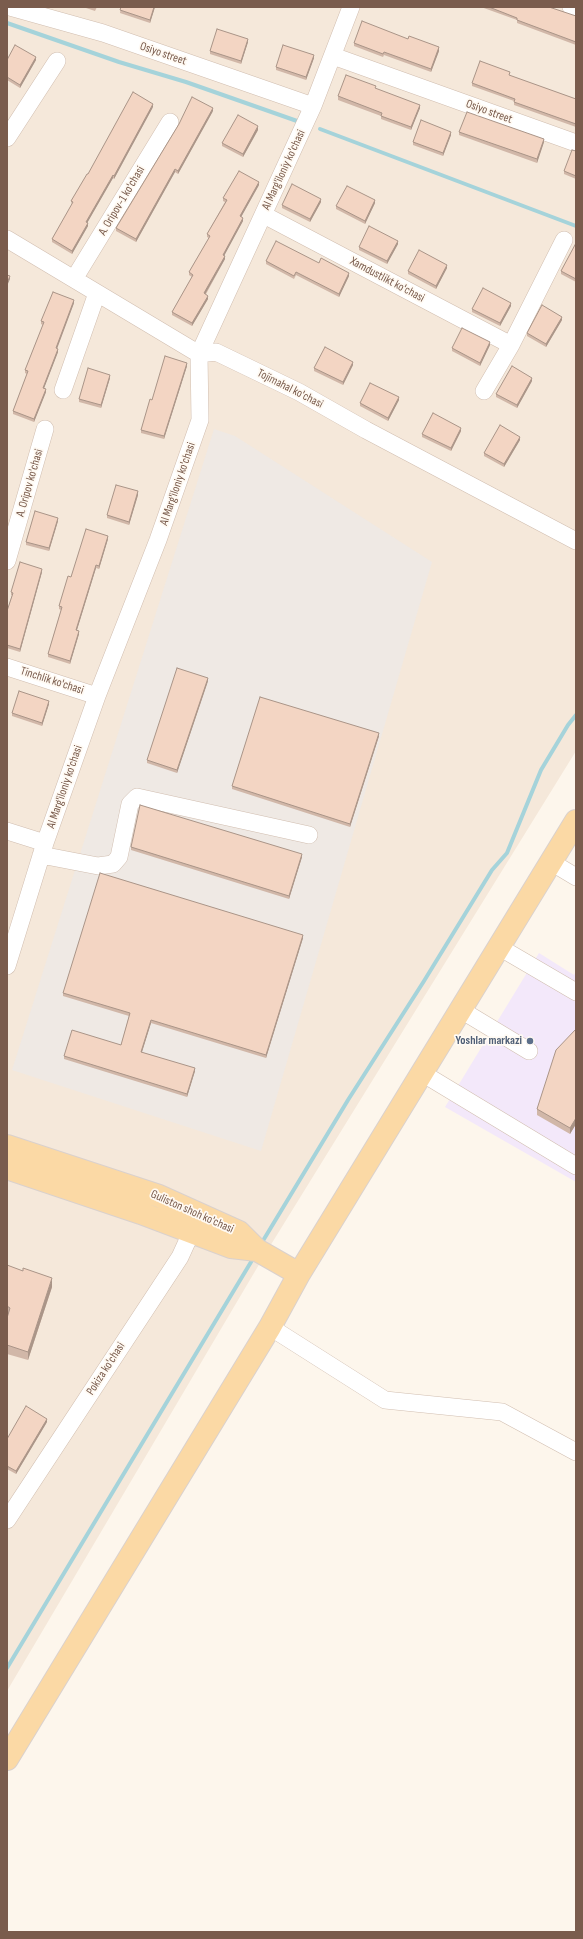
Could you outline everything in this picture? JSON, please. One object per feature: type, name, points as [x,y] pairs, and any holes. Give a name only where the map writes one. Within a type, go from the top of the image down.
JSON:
[{"type":"main road","points":[[7,1759],[270,1327],[293,1271],[422,1073],[576,821]]},
{"type":"main road","name":"Guliston shoh ko'chasi","points":[[7,1146],[159,1196],[196,1223]]},
{"type":"main road","name":"Guliston shoh ko'chasi","points":[[7,1168],[141,1213],[239,1232],[257,1250],[293,1271]]},
{"type":"street","name":"Osiyo street","points":[[10,7],[103,33],[313,106]]},
{"type":"street","name":"Al Marg'iloniy ko'chasi","points":[[7,966],[43,849],[97,696],[158,540],[200,420],[199,354],[313,106],[351,7]]},
{"type":"street","points":[[571,7],[576,9]]},
{"type":"street","name":"Osiyo street","points":[[333,56],[576,143]]},
{"type":"street","points":[[7,138],[57,60]]},
{"type":"street","name":"A. Oripov-1 ko'chasi","points":[[74,279],[170,122]]},
{"type":"street","name":"Xamdustlikt ko'chasi","points":[[264,214],[511,345]]},
{"type":"street","points":[[7,239],[199,354]]},
{"type":"street","points":[[484,391],[511,345],[564,240]]},
{"type":"street","points":[[63,390],[97,293]]},
{"type":"street","name":"Tojimahal ko'chasi","points":[[199,354],[216,352],[299,392],[366,430],[576,541]]},
{"type":"street","name":"A. Oripov ko'chasi","points":[[7,561],[45,429]]},
{"type":"street","name":"Tinchlik ko'chasi","points":[[7,667],[97,696]]},
{"type":"street","points":[[7,831],[43,849],[98,866],[113,864],[120,857],[130,804],[137,797],[309,835]]},
{"type":"street","points":[[551,862],[576,877]]},
{"type":"street","points":[[499,946],[576,992]]},
{"type":"street","points":[[461,1010],[529,1051]]},
{"type":"street","points":[[422,1073],[576,1166]]},
{"type":"street","name":"Pokiza ko'chasi","points":[[7,1520],[180,1256],[196,1223]]},
{"type":"street","points":[[270,1327],[385,1400],[502,1412],[576,1452]]},
{"type":"shaded area","points":[[7,7],[576,7],[576,751],[267,1251],[7,1691]]},
{"type":"shaded area","points":[[214,429],[235,436],[432,562],[261,1151],[12,1070]]},
{"type":"shaded area","name":"Yoshlar markazi","points":[[539,953],[574,975],[576,971],[576,1182],[445,1107]]},
{"type":"building","points":[[121,7],[154,7],[150,20],[120,10]]},
{"type":"building","points":[[489,7],[549,7],[576,16],[576,42],[517,20],[517,18]]},
{"type":"building","points":[[362,21],[408,39],[409,36],[439,47],[431,69],[354,43]]},
{"type":"building","points":[[217,29],[248,39],[241,61],[210,51]]},
{"type":"building","points":[[15,45],[36,57],[20,85],[7,77],[7,60]]},
{"type":"building","points":[[283,45],[314,55],[306,77],[276,67]]},
{"type":"building","points":[[480,61],[510,72],[509,75],[576,99],[576,124],[514,102],[515,99],[472,83]]},
{"type":"building","points":[[346,75],[420,105],[411,127],[381,116],[382,113],[338,96]]},
{"type":"building","points":[[133,92],[153,104],[114,176],[113,175],[86,222],[88,223],[72,251],[52,239],[73,202],[71,201],[88,174]]},
{"type":"building","points":[[192,97],[213,108],[178,171],[175,169],[136,239],[116,228],[179,124]]},
{"type":"building","points":[[467,112],[544,139],[537,159],[459,132]]},
{"type":"building","points":[[238,115],[258,126],[243,154],[222,143]]},
{"type":"building","points":[[421,120],[451,132],[443,153],[413,142]]},
{"type":"building","points":[[572,150],[576,151],[576,176],[564,171]]},
{"type":"building","points":[[239,171],[259,182],[240,216],[243,218],[223,255],[225,256],[204,293],[208,296],[192,323],[172,312],[193,275],[189,272],[210,236],[207,234],[227,200],[223,198]]},
{"type":"building","points":[[292,184],[321,199],[310,219],[282,205]]},
{"type":"building","points":[[347,186],[375,200],[365,221],[336,206]]},
{"type":"building","points":[[369,226],[398,241],[387,261],[359,247]]},
{"type":"building","points":[[276,241],[319,263],[321,258],[349,273],[339,294],[296,272],[294,276],[266,261]]},
{"type":"building","points":[[576,243],[576,279],[561,271]]},
{"type":"building","points":[[419,250],[447,265],[436,286],[408,271]]},
{"type":"building","points":[[7,275],[10,276],[7,283]]},
{"type":"building","points":[[483,288],[511,303],[500,323],[472,309]]},
{"type":"building","points":[[53,292],[74,300],[43,388],[46,389],[34,419],[13,411],[28,371],[25,370],[44,322],[41,321]]},
{"type":"building","points":[[542,305],[562,317],[546,344],[527,333]]},
{"type":"building","points":[[462,328],[490,342],[480,363],[452,348]]},
{"type":"building","points":[[325,347],[353,362],[343,382],[314,368]]},
{"type":"building","points":[[165,356],[187,363],[164,436],[141,430],[150,399],[152,400]]},
{"type":"building","points":[[512,366],[532,378],[517,405],[496,394]]},
{"type":"building","points":[[88,368],[110,375],[101,405],[79,399]]},
{"type":"building","points":[[370,383],[399,397],[388,418],[360,403]]},
{"type":"building","points":[[433,413],[461,428],[451,448],[422,434]]},
{"type":"building","points":[[500,425],[520,437],[504,464],[484,453]]},
{"type":"building","points":[[116,485],[138,491],[129,522],[107,515]]},
{"type":"building","points":[[35,511],[58,518],[49,548],[26,542]]},
{"type":"building","points":[[86,529],[108,536],[99,566],[96,565],[76,630],[79,631],[70,661],[48,654],[62,607],[59,606],[68,576],[71,577]]},
{"type":"building","points":[[20,562],[42,569],[20,649],[7,645],[7,611]]},
{"type":"building","points":[[177,668],[208,678],[177,770],[147,760]]},
{"type":"building","points":[[19,691],[49,701],[42,723],[12,713]]},
{"type":"building","points":[[260,697],[379,733],[350,824],[232,786]]},
{"type":"building","points":[[140,805],[302,854],[289,896],[131,847]]},
{"type":"building","points":[[100,873],[303,935],[266,1055],[151,1020],[141,1052],[195,1068],[187,1094],[64,1056],[72,1030],[121,1045],[130,1013],[63,993]]},
{"type":"building","points":[[576,1029],[576,1118],[570,1128],[537,1109],[556,1050]]},
{"type":"building","points":[[7,1265],[23,1271],[23,1268],[52,1278],[28,1352],[7,1345],[7,1318],[10,1308],[7,1306]]},
{"type":"building","points":[[26,1406],[47,1419],[16,1471],[7,1466],[7,1439]]},
{"type":"waterway","points":[[7,23],[119,62],[186,82],[297,121]]},
{"type":"waterway","points":[[320,129],[576,226]]},
{"type":"waterway","points":[[261,1244],[348,1100],[424,981],[492,870],[507,853],[541,770],[568,725],[576,715]]},
{"type":"waterway","points":[[7,1668],[254,1257]]},
{"type":"place","name":"Yoshlar markazi","points":[[530,1041]]}]
